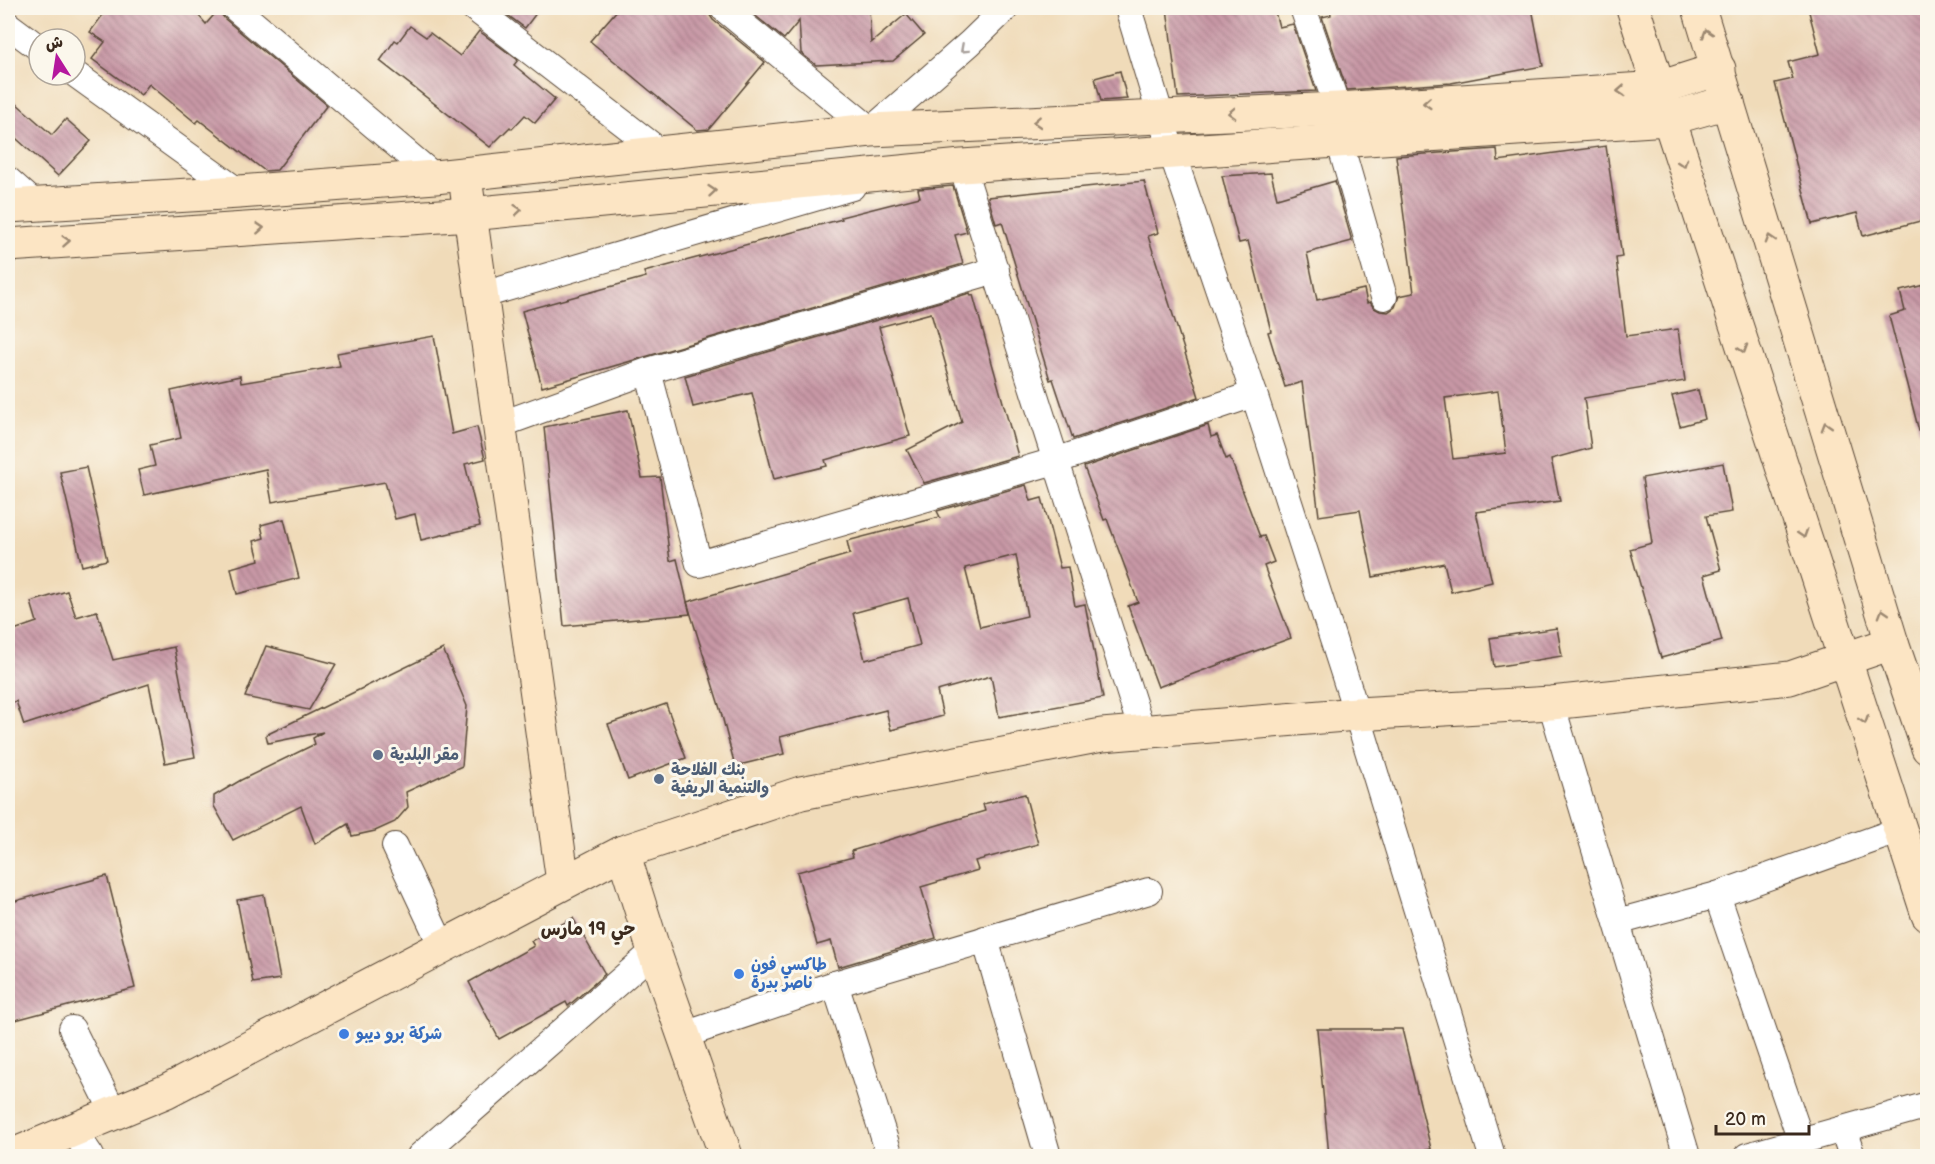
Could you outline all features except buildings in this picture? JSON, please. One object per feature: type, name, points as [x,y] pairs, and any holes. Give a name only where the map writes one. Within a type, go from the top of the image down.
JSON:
[{"type":"street","points":[[235,8],[450,175],[470,214],[563,882]]},
{"type":"street","points":[[474,8],[662,153]]},
{"type":"street","points":[[723,8],[871,130]]},
{"type":"street","points":[[871,130],[970,43],[1006,8]]},
{"type":"street","points":[[1128,8],[1171,150],[1254,393],[1357,714],[1492,1156]]},
{"type":"street","points":[[1303,8],[1339,125],[1384,297]]},
{"type":"street","points":[[1634,8],[1668,119],[1928,915]]},
{"type":"street","points":[[1699,8],[1892,643],[1921,707],[1928,748]]},
{"type":"street","points":[[8,25],[27,39]]},
{"type":"street","points":[[8,244],[470,214],[962,166],[1171,150],[1339,125],[1659,88],[1719,69]]},
{"type":"street","points":[[87,83],[239,192]]},
{"type":"street","points":[[8,180],[21,205],[239,192],[450,175],[871,130],[1160,116],[1339,125],[1668,119],[1728,102]]},
{"type":"street","points":[[962,166],[1142,731]]},
{"type":"street","points":[[483,295],[902,173]]},
{"type":"street","points":[[499,425],[648,371],[996,270]]},
{"type":"street","points":[[648,371],[699,564],[1056,460],[1254,393]]},
{"type":"street","points":[[11,1156],[167,1091],[623,852],[801,793],[1102,735],[1357,714],[1551,703],[1790,678],[1892,643]]},
{"type":"street","points":[[1551,703],[1687,1156]]},
{"type":"street","points":[[1617,922],[1717,895],[1900,830]]},
{"type":"street","points":[[395,846],[442,946]]},
{"type":"street","points":[[623,852],[654,951],[726,1156]]},
{"type":"street","points":[[684,1035],[835,984],[1149,891]]},
{"type":"street","points":[[1717,895],[1801,1141]]},
{"type":"street","points":[[985,939],[1048,1156]]},
{"type":"street","points":[[420,1156],[654,951]]},
{"type":"street","points":[[835,984],[890,1156]]},
{"type":"street","points":[[72,1029],[114,1113]]},
{"type":"street","points":[[1747,1156],[1928,1105]]},
{"type":"street","points":[[1843,1129],[1852,1156]]},
{"type":"street","points":[[73,1130],[91,1156]]},
{"type":"place","name":"مقر البلدية","points":[[378,755]]},
{"type":"place","name":"بنك الفلاحة والتنمية الريفية","points":[[659,779]]},
{"type":"place","name":"طاكسي فون ناصر بدرة","points":[[739,974]]},
{"type":"place","name":"شركة برو ديبو","points":[[344,1034]]},
{"type":"district","name":"حي 19 مارس","points":[[588,929]]}]
